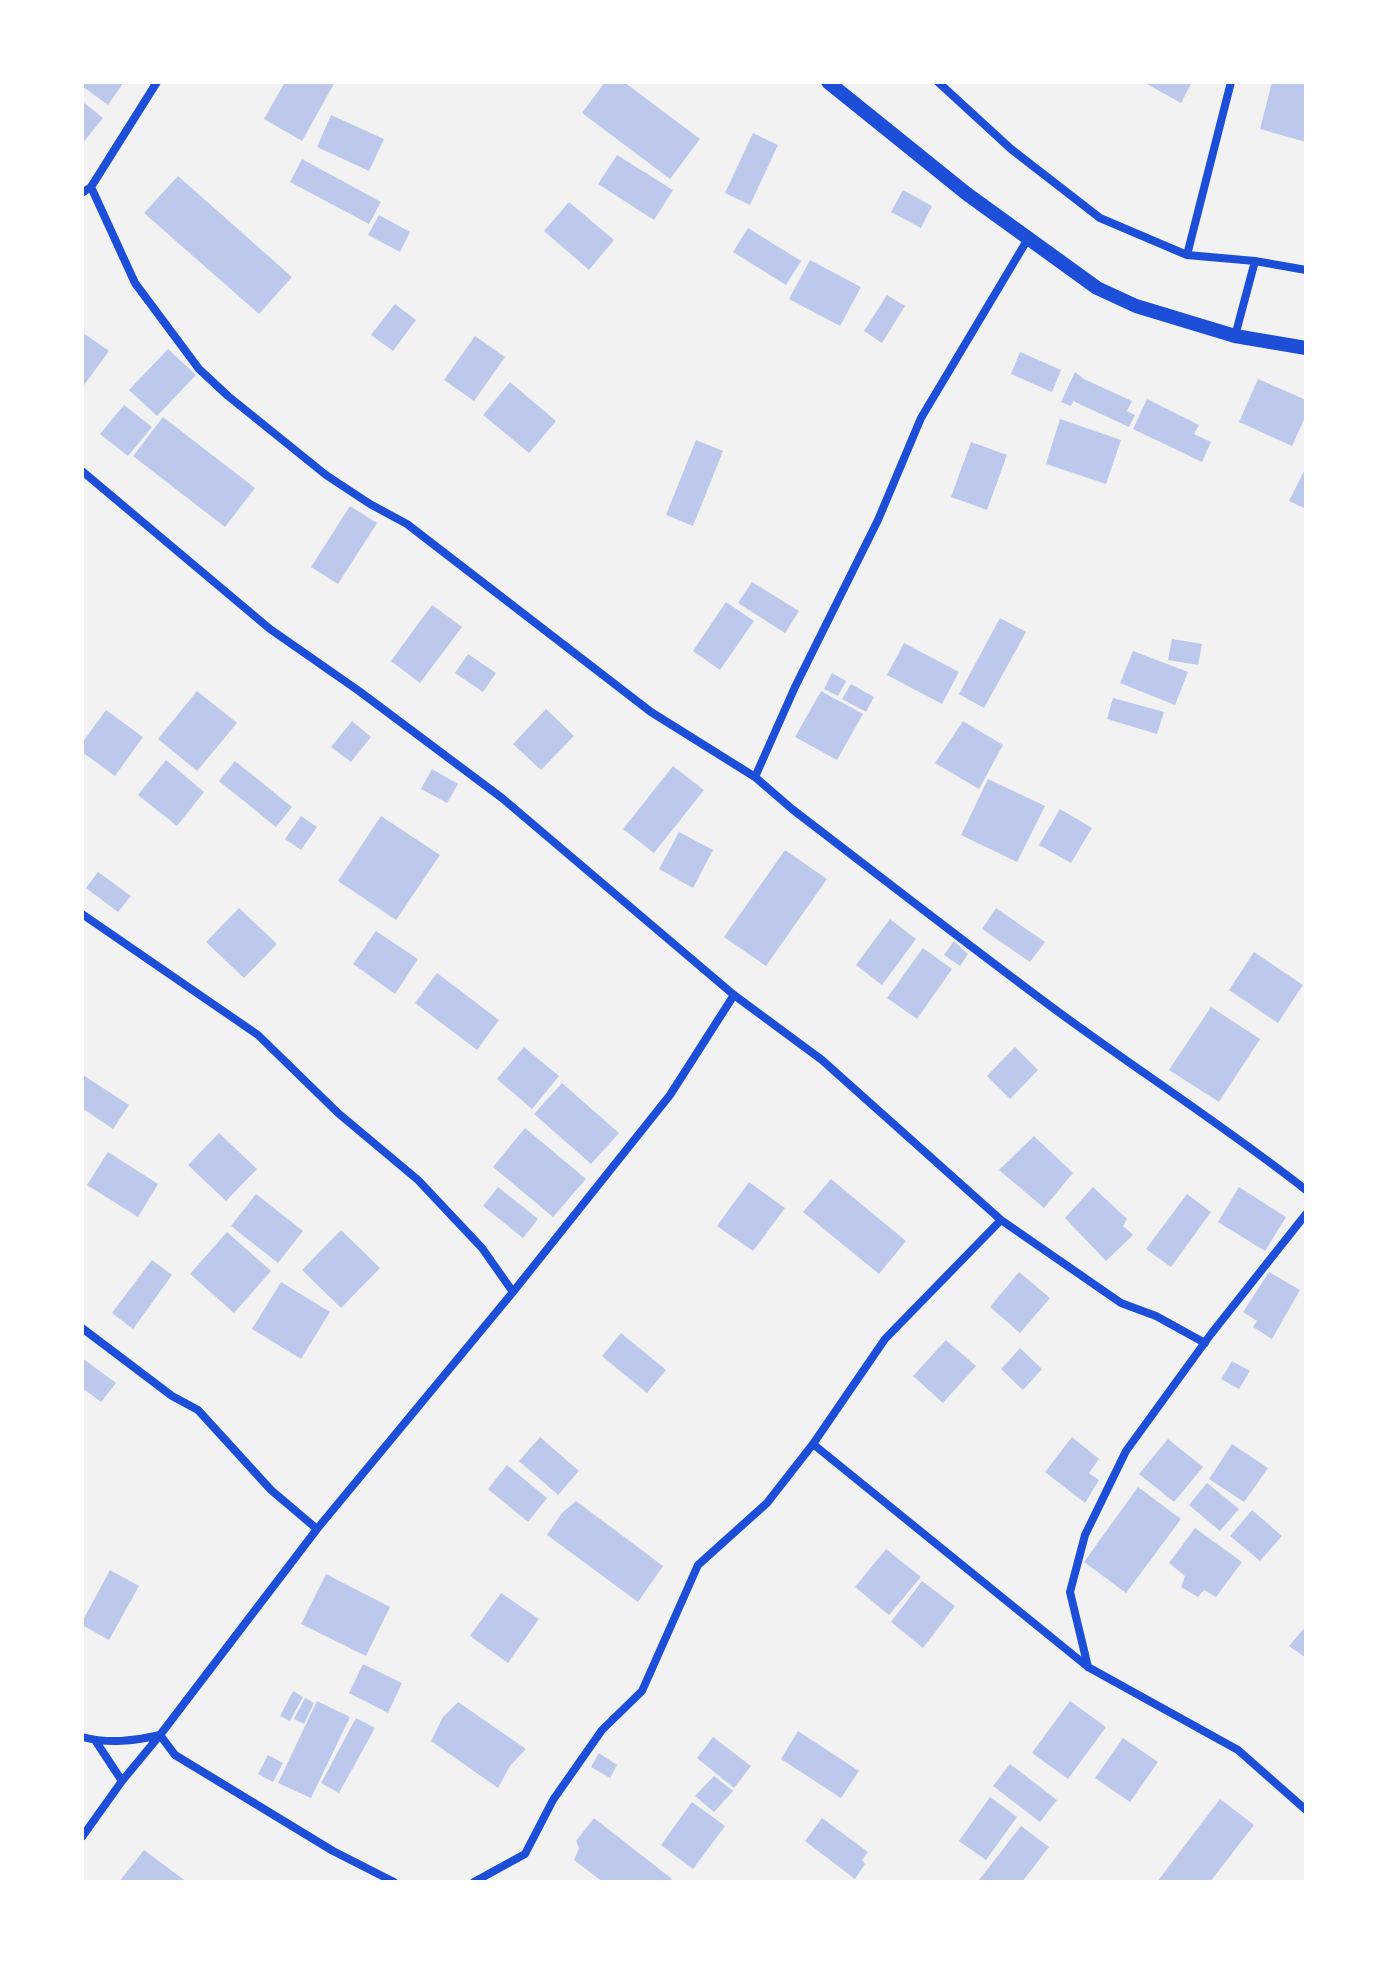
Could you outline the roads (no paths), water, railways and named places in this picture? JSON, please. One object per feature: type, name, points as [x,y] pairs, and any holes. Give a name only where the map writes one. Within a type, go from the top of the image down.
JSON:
[{"type":"street","points":[[82,193],[91,187],[157,82]]},
{"type":"street","points":[[828,82],[967,194],[1097,288],[1136,306],[1235,336],[1306,348]]},
{"type":"street","points":[[938,82],[1011,149],[1100,218],[1187,255],[1255,261],[1306,270]]},
{"type":"street","points":[[1187,255],[1231,82]]},
{"type":"street","points":[[91,187],[135,283],[199,369],[228,396],[326,475],[407,524],[651,712],[755,777],[792,809],[1049,1005],[1239,1138],[1306,1190]]},
{"type":"street","points":[[755,777],[795,687],[878,520],[921,418],[1029,237]]},
{"type":"street","points":[[1235,336],[1255,261]]},
{"type":"street","points":[[82,471],[270,629],[502,798],[734,995],[822,1060],[1001,1220],[1121,1303],[1156,1316],[1205,1343]]},
{"type":"street","points":[[82,915],[258,1035],[338,1113],[418,1180],[482,1248],[513,1292]]},
{"type":"street","points":[[82,1837],[317,1529],[513,1292],[670,1095],[734,995]]},
{"type":"street","points":[[1088,1667],[1070,1592],[1085,1535],[1126,1451],[1205,1343],[1306,1214]]},
{"type":"street","points":[[474,1882],[525,1854],[553,1800],[602,1730],[642,1691],[698,1565],[767,1503],[813,1444],[885,1339],[1001,1220]]},
{"type":"street","points":[[82,1328],[172,1396],[198,1410],[271,1490],[317,1529]]},
{"type":"street","points":[[813,1444],[1088,1667],[1238,1750],[1306,1810]]},
{"type":"street","points":[[82,1737],[132,1741],[160,1735]]},
{"type":"street","points":[[160,1735],[175,1755],[333,1851],[394,1882]]},
{"type":"street","points":[[95,1740],[122,1781]]}]
